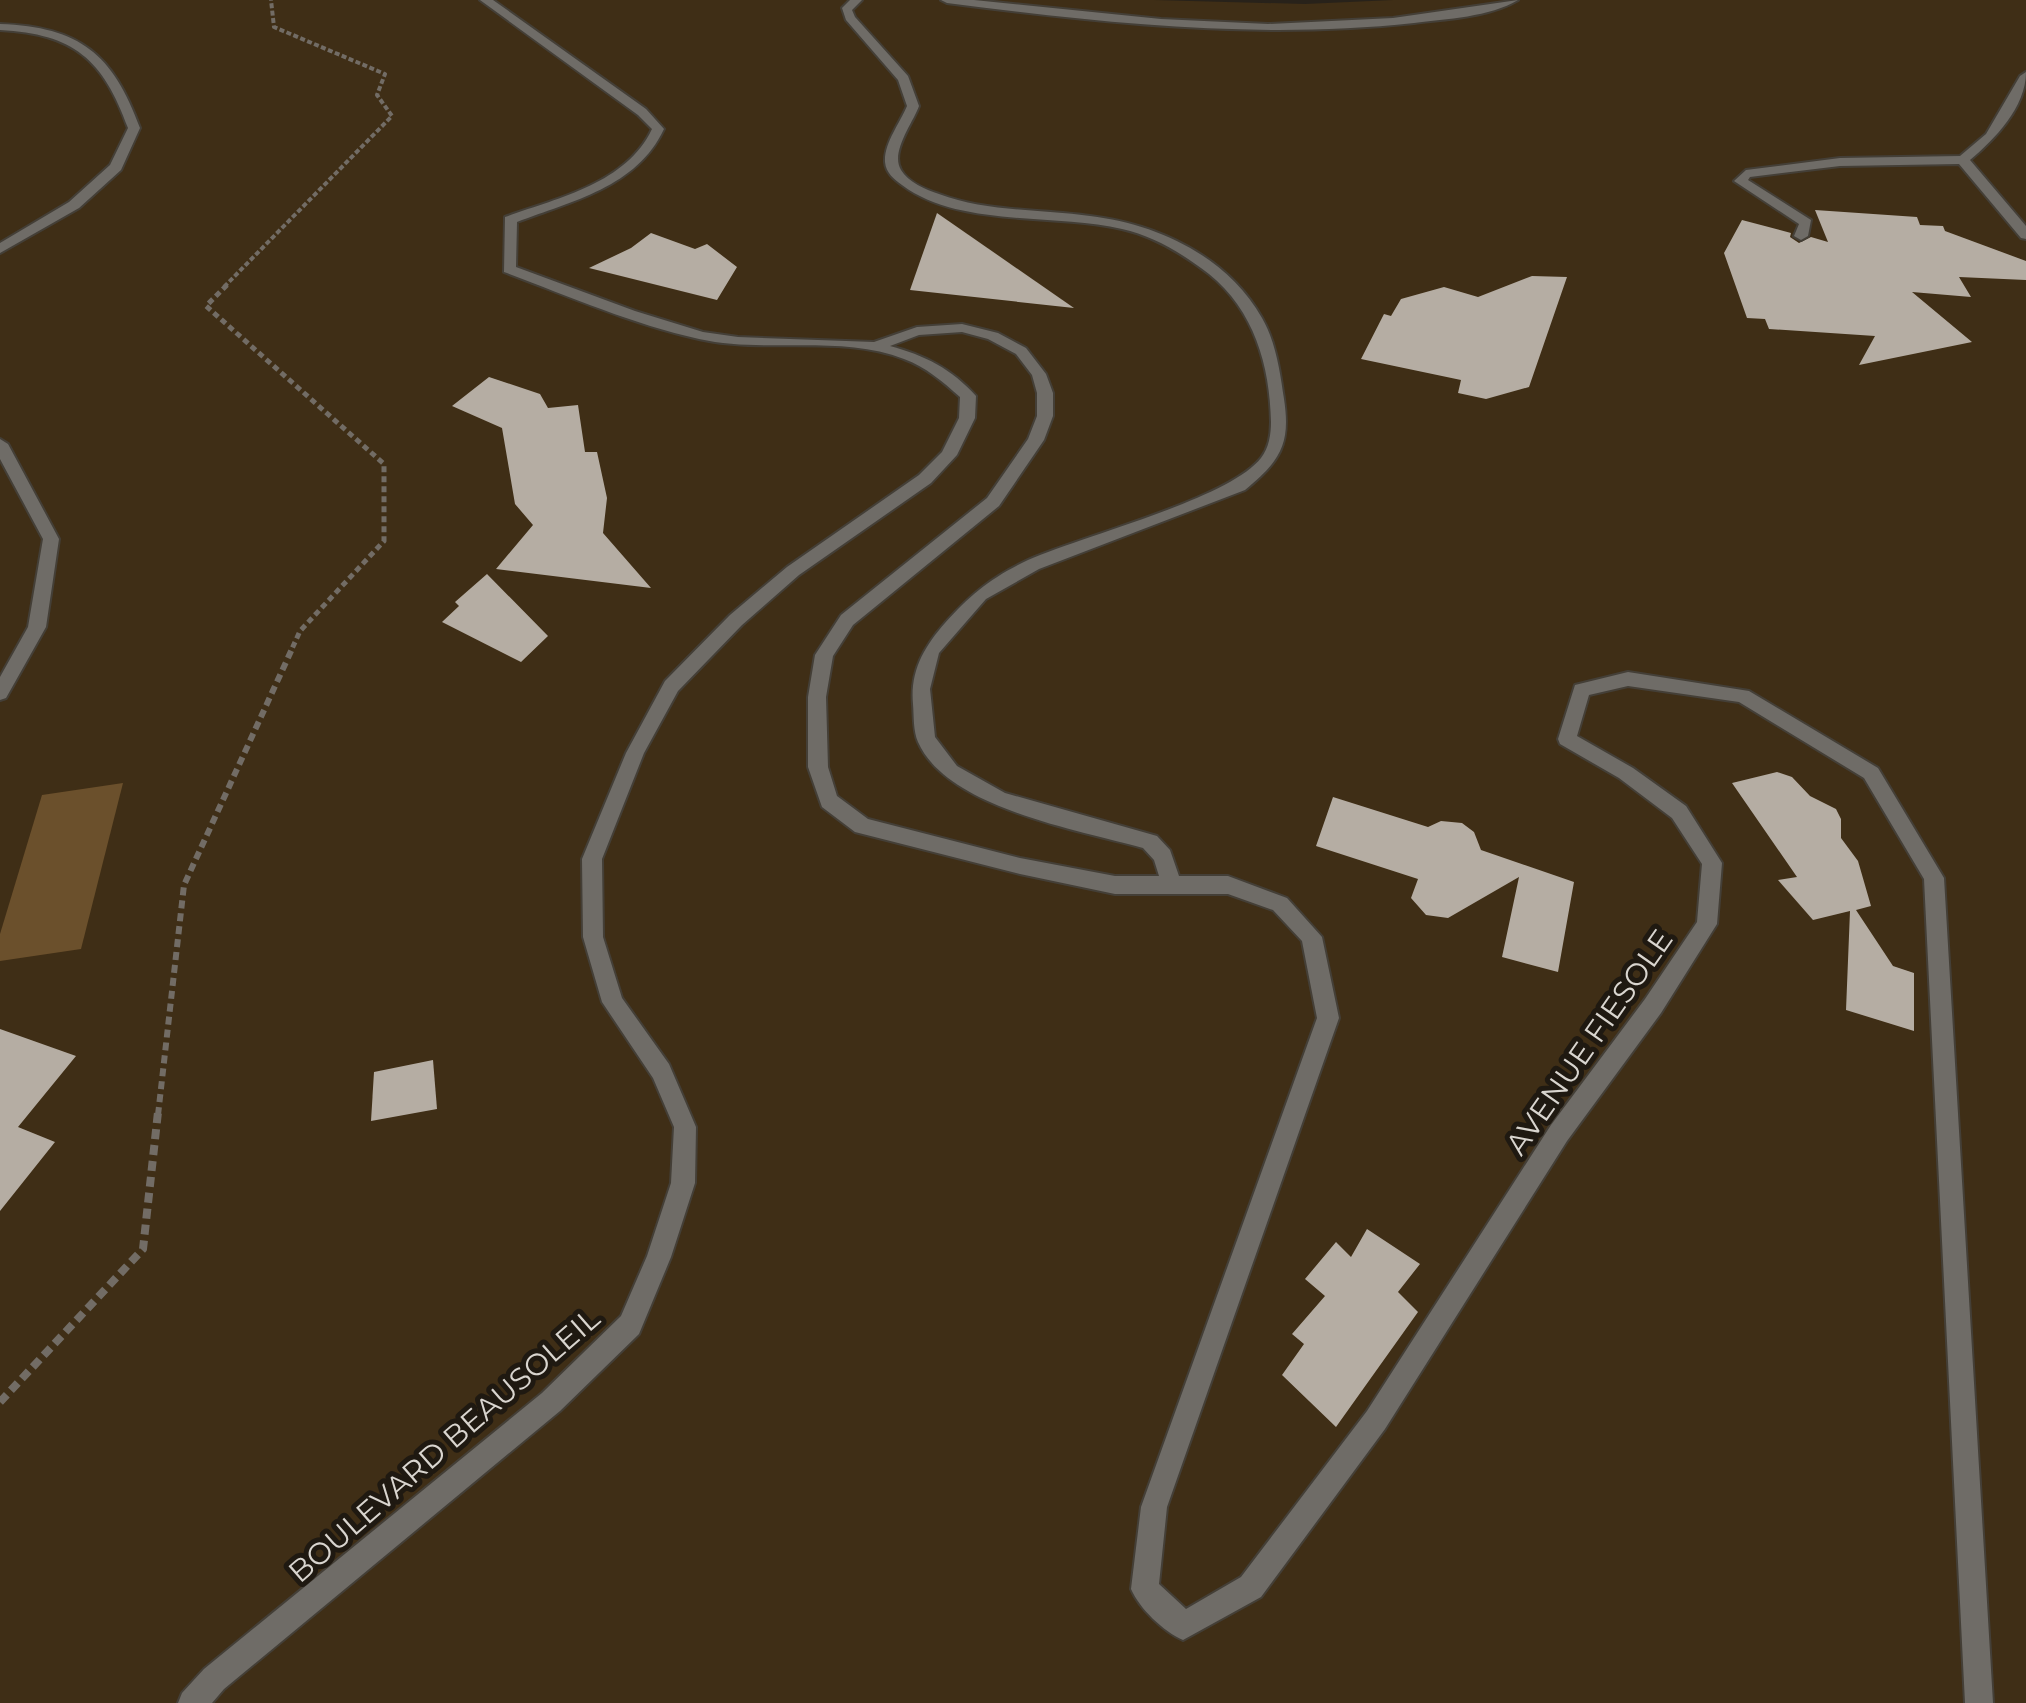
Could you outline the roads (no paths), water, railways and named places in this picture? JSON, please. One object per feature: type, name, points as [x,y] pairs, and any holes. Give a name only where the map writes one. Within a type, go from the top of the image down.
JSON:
[{"type":"street","points":[[486,0],[642,112],[658,129],[653,148],[630,170],[510,220],[509,269],[657,324],[754,343],[880,345],[917,331],[962,328],[993,336],[1021,352],[1039,374],[1045,393],[1045,416],[1036,440],[992,502],[847,620],[824,655],[817,697],[818,767],[829,801],[862,826],[911,841],[1116,885],[1171,884],[1163,856],[1150,842],[999,800],[950,771],[926,740],[921,689],[931,652],[980,595],[1033,565],[1239,486],[1265,464],[1276,446],[1278,400],[1263,333],[1241,301],[1203,260],[1151,234],[1100,219],[948,203],[917,191],[899,178],[891,167],[891,153],[913,106],[904,79],[850,18],[846,10],[856,0]]},
{"type":"street","points":[[946,0],[1140,24],[1233,28],[1340,26],[1440,18],[1512,0]]},
{"type":"street","points":[[0,18],[20,20],[28,27]]},
{"type":"street","points":[[0,27],[57,33],[96,54],[124,95],[134,128],[116,166],[102,180],[74,205],[0,249]]},
{"type":"street","points":[[1801,236],[1806,223],[1740,182],[1746,174],[1840,162],[1963,160],[1991,136],[2026,76]]},
{"type":"street","points":[[1963,160],[2026,235]]},
{"type":"street","name":"BOULEVARD BEAUSOLEIL","points":[[192,1703],[214,1679],[551,1402],[630,1325],[659,1257],[683,1183],[685,1128],[661,1071],[613,1002],[594,937],[592,859],[635,753],[671,686],[736,620],[793,572],[924,479],[949,455],[967,418],[968,396],[950,376],[927,360],[880,345]]},
{"type":"street","points":[[0,444],[50,539],[37,627],[0,693]]},
{"type":"street","name":"AVENUE FIESOLE","points":[[1171,884],[1228,885],[1280,904],[1312,938],[1328,1018],[1154,1507],[1145,1589],[1182,1626],[1251,1586],[1376,1420],[1558,1134],[1653,1006],[1707,924],[1712,863],[1679,812],[1567,739],[1581,690],[1628,679],[1743,696],[1871,773],[1934,878],[1979,1703]]}]
